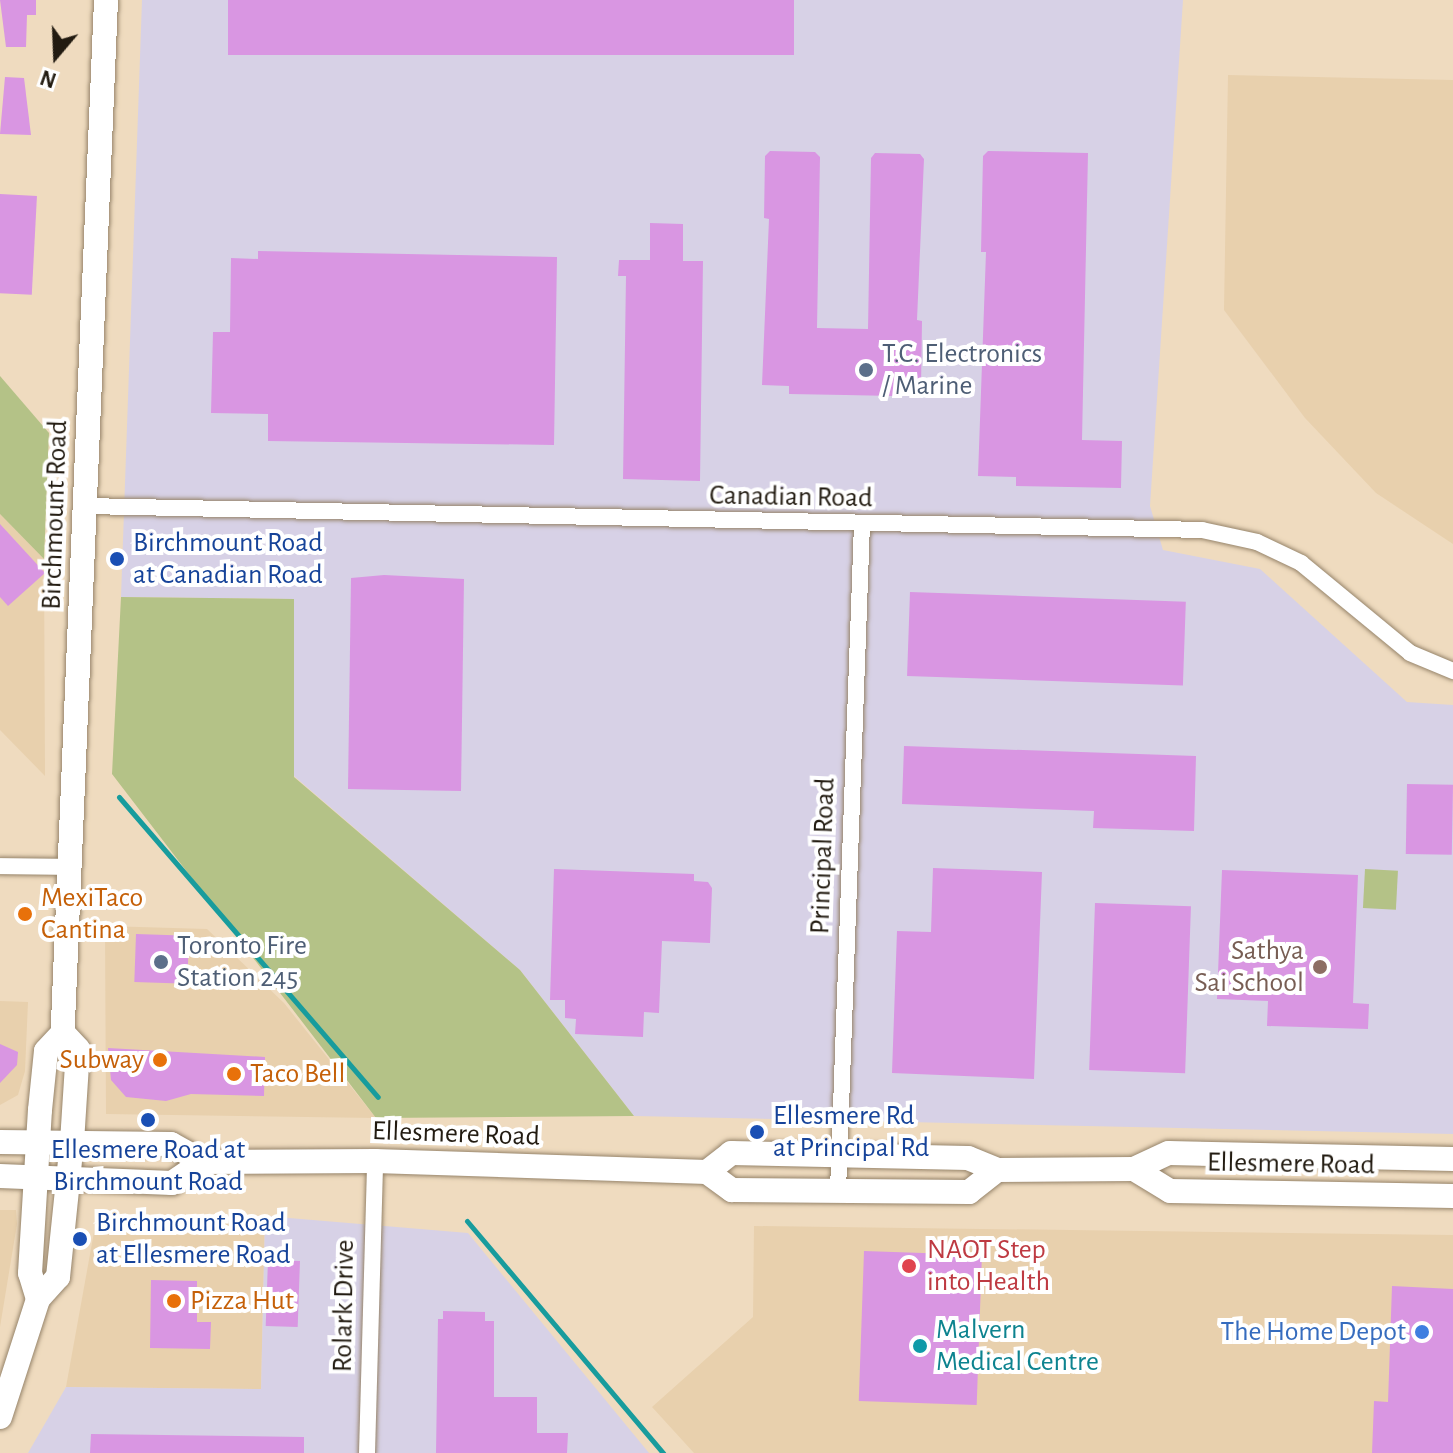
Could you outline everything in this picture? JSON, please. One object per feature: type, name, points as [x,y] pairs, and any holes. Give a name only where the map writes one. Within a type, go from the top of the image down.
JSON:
[{"type":"main road","name":"Birchmount Road","points":[[38,1299],[30,1273],[46,1051],[63,1033],[106,0]]},
{"type":"main road","name":"Birchmount Road","points":[[0,1417],[38,1299],[58,1277],[78,1049],[63,1033]]},
{"type":"main road","name":"Ellesmere Road","points":[[0,1142],[171,1144],[203,1162],[375,1161],[707,1172],[732,1190],[969,1192],[997,1170]]},
{"type":"main road","name":"Ellesmere Road","points":[[707,1172],[731,1153],[968,1158],[997,1170],[1134,1169],[1169,1153],[1453,1159]]},
{"type":"main road","points":[[0,1176],[172,1183],[203,1162]]},
{"type":"main road","name":"Ellesmere Road","points":[[1134,1169],[1170,1191],[1453,1196]]},
{"type":"street","name":"Canadian Road","points":[[86,506],[1219,532],[1257,542],[1301,563],[1410,653],[1453,671]]},
{"type":"street","name":"Principal Road","points":[[838,1191],[862,524]]},
{"type":"street","points":[[0,866],[70,867]]},
{"type":"street","name":"Rolark Drive","points":[[367,1453],[375,1161]]},
{"type":"shaded area","points":[[142,0],[1183,0],[1150,506],[1163,550],[1260,569],[1407,702],[1453,705],[1453,1134],[634,1116],[520,970],[294,776],[294,599],[121,597]]},
{"type":"shaded area","points":[[1228,75],[1453,80],[1453,544],[1376,493],[1305,418],[1224,310]]},
{"type":"shaded area","points":[[0,514],[44,559],[45,776],[0,730]]},
{"type":"shaded area","points":[[105,926],[207,929],[284,1003],[376,1118],[106,1114]]},
{"type":"shaded area","points":[[0,1001],[28,1002],[25,1071],[18,1095],[0,1105]]},
{"type":"shaded area","points":[[0,1210],[16,1210],[17,1224],[0,1327]]},
{"type":"shaded area","points":[[102,1215],[265,1216],[261,1389],[66,1387],[96,1221]]},
{"type":"shaded area","points":[[265,1216],[468,1233],[649,1453],[28,1453],[66,1387],[261,1389]]},
{"type":"shaded area","points":[[754,1226],[1453,1235],[1453,1453],[694,1453],[652,1407],[753,1317]]},
{"type":"green space","points":[[0,376],[49,433],[44,559],[0,514]]},
{"type":"green space","points":[[121,597],[294,599],[294,777],[520,970],[634,1116],[376,1118],[112,774]]},
{"type":"green space","points":[[1365,869],[1398,871],[1396,910],[1363,908]]},
{"type":"building","points":[[0,0],[36,0],[36,15],[27,15],[26,47],[6,47]]},
{"type":"building","points":[[228,0],[794,0],[794,55],[228,55]]},
{"type":"building","points":[[5,77],[24,78],[31,135],[0,134]]},
{"type":"building","points":[[770,151],[815,152],[820,157],[817,328],[868,329],[871,158],[875,153],[920,154],[924,159],[917,320],[922,321],[921,388],[894,387],[894,396],[789,394],[789,386],[762,385],[769,219],[764,218],[765,156]]},
{"type":"building","points":[[988,151],[1088,153],[1082,440],[1122,441],[1121,488],[1016,486],[1016,477],[978,476],[986,252],[981,252],[983,156]]},
{"type":"building","points":[[0,194],[37,196],[32,295],[0,293]]},
{"type":"building","points":[[650,223],[683,224],[683,261],[703,261],[700,481],[623,479],[626,276],[618,276],[619,260],[650,260]]},
{"type":"building","points":[[258,251],[557,257],[554,445],[268,441],[268,414],[211,413],[213,332],[230,332],[231,258],[258,259]]},
{"type":"building","points":[[0,524],[45,573],[8,606],[0,597]]},
{"type":"building","points":[[384,575],[464,579],[461,791],[348,789],[351,578]]},
{"type":"building","points":[[910,592],[1186,602],[1183,686],[907,676]]},
{"type":"building","points":[[904,746],[1196,756],[1194,831],[1093,828],[1094,811],[902,804]]},
{"type":"building","points":[[1407,784],[1453,785],[1452,855],[1406,854]]},
{"type":"building","points":[[933,868],[1042,872],[1034,1079],[892,1073],[897,931],[931,932]]},
{"type":"building","points":[[554,869],[694,874],[694,881],[708,882],[712,888],[710,943],[662,941],[659,1013],[644,1012],[643,1037],[575,1034],[576,1019],[565,1018],[565,1000],[550,1000]]},
{"type":"building","points":[[1222,870],[1358,875],[1353,1003],[1369,1004],[1368,1029],[1267,1026],[1268,1001],[1217,999]]},
{"type":"building","points":[[1095,903],[1191,906],[1185,1073],[1089,1070]]},
{"type":"building","name":"Toronto Fire Station 245","points":[[136,934],[189,936],[187,984],[134,982]]},
{"type":"building","points":[[0,1044],[18,1052],[17,1065],[0,1083]]},
{"type":"building","points":[[108,1048],[265,1057],[264,1096],[191,1094],[166,1101],[126,1097],[111,1080]]},
{"type":"building","name":"Malvern Medical Centre","points":[[864,1251],[982,1255],[977,1405],[859,1401]]},
{"type":"building","points":[[268,1260],[300,1261],[298,1327],[266,1326]]},
{"type":"building","name":"Pizza Hut","points":[[151,1280],[197,1281],[197,1322],[211,1322],[210,1349],[150,1348]]},
{"type":"building","name":"The Home Depot","points":[[1392,1286],[1453,1289],[1453,1453],[1372,1453],[1374,1401],[1388,1402]]},
{"type":"building","points":[[443,1311],[485,1312],[485,1321],[494,1321],[494,1397],[537,1397],[537,1433],[568,1433],[567,1453],[436,1453],[438,1319],[443,1319]]},
{"type":"building","points":[[91,1434],[304,1437],[304,1453],[90,1453]]},
{"type":"waterway","points":[[119,797],[378,1097]]},
{"type":"waterway","points":[[467,1221],[663,1453]]},
{"type":"place","name":"T.C. Electronics / Marine","points":[[866,370]]},
{"type":"place","name":"Birchmount Road at Canadian Road","points":[[117,559]]},
{"type":"place","name":"MexiTaco Cantina","points":[[25,914]]},
{"type":"place","name":"Toronto Fire Station 245","points":[[161,962]]},
{"type":"place","name":"Sathya Sai School","points":[[1320,967]]},
{"type":"place","name":"Subway","points":[[160,1060]]},
{"type":"place","name":"Taco Bell","points":[[234,1074]]},
{"type":"place","name":"Ellesmere Road at Birchmount Road","points":[[148,1120]]},
{"type":"place","name":"Ellesmere Rd at Principal Rd","points":[[757,1132]]},
{"type":"place","name":"Birchmount Road at Ellesmere Road","points":[[80,1239]]},
{"type":"place","name":"NAOT Step into Health","points":[[909,1266]]},
{"type":"place","name":"Pizza Hut","points":[[174,1301]]},
{"type":"place","name":"The Home Depot","points":[[1422,1332]]},
{"type":"place","name":"Malvern Medical Centre","points":[[920,1346]]}]
